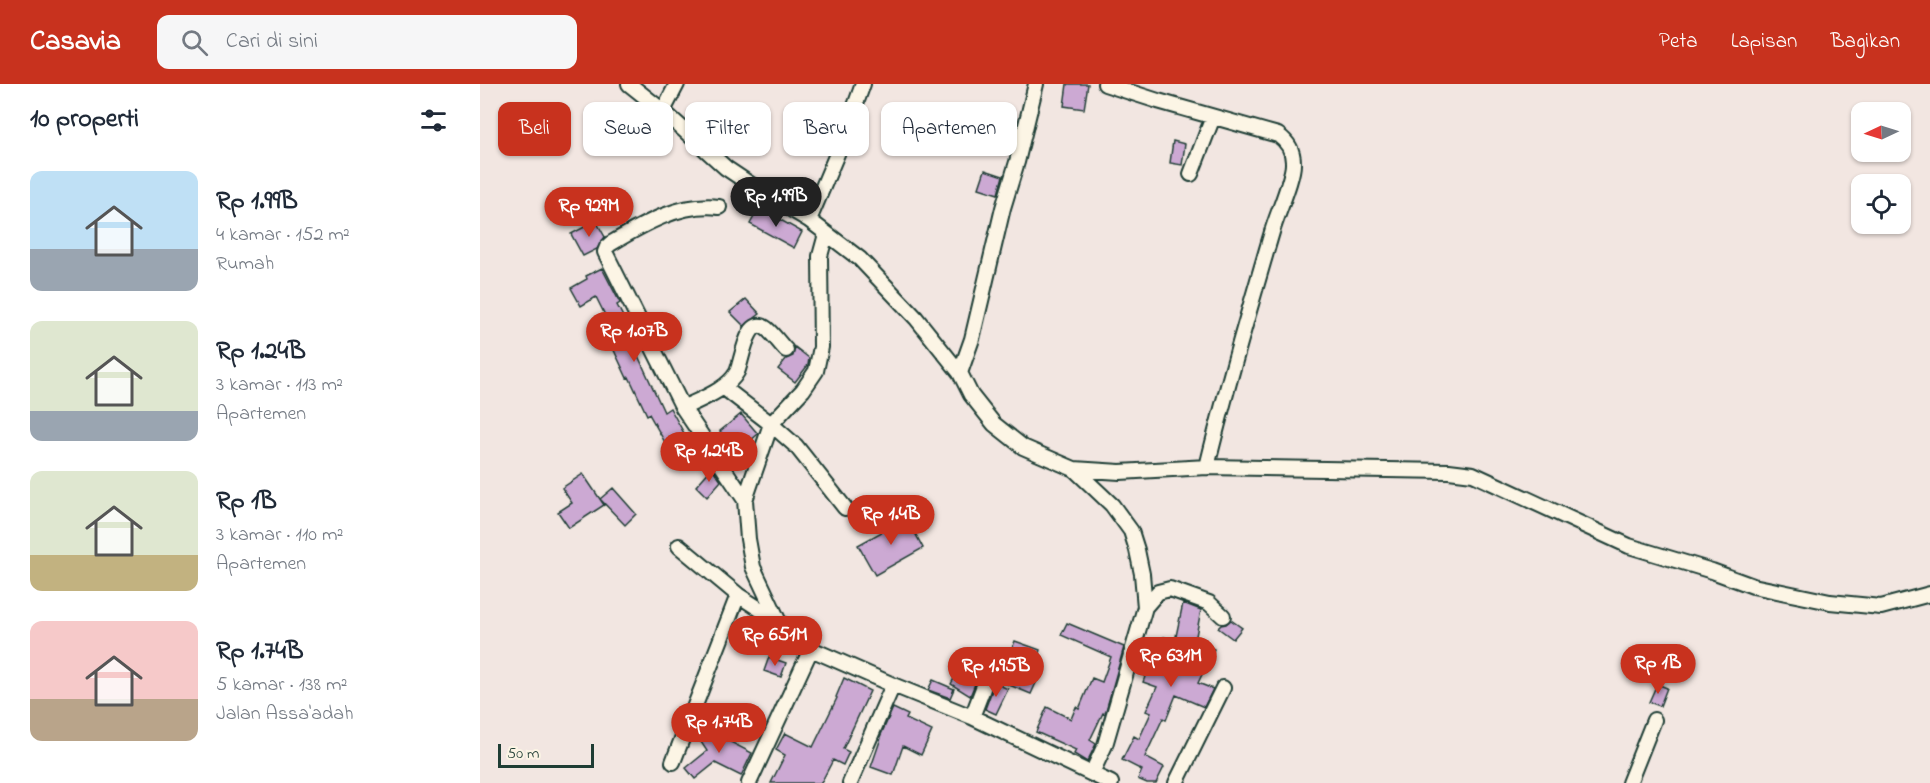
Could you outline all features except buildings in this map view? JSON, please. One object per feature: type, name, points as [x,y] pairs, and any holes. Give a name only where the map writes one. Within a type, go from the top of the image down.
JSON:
[{"type":"street","points":[[629,84],[652,102]]},
{"type":"street","points":[[668,102],[677,84]]},
{"type":"street","points":[[809,220],[842,142],[863,84]]},
{"type":"street","points":[[960,373],[972,339],[1003,208],[1036,84]]},
{"type":"street","points":[[1105,84],[1278,135],[1286,140],[1292,150],[1291,175],[1278,209],[1224,396],[1207,467]]},
{"type":"street","points":[[1191,174],[1213,117]]},
{"type":"street","points":[[673,120],[726,168],[809,220],[874,273],[916,318],[960,373],[971,395],[994,424],[1023,447],[1074,469],[1120,472],[1207,467],[1449,471],[1473,474],[1629,546],[1753,586],[1830,602],[1881,607],[1930,594]]},
{"type":"street","points":[[719,207],[698,207],[651,221],[610,244],[605,252],[683,408],[745,500]]},
{"type":"street","points":[[779,621],[753,567],[745,500],[771,424],[803,390],[816,371],[821,347],[820,256],[826,234]]},
{"type":"street","points":[[683,408],[723,387],[737,372],[749,335],[756,327],[766,328],[786,350]]},
{"type":"street","points":[[723,387],[796,446],[845,508]]},
{"type":"street","points":[[1074,469],[1112,506],[1131,531],[1142,574],[1145,607],[1105,745],[1092,773]]},
{"type":"street","points":[[680,546],[738,595],[779,621],[811,649],[972,717],[1111,783]]},
{"type":"street","points":[[1145,607],[1158,592],[1170,589],[1181,591],[1209,603],[1223,616]]},
{"type":"street","points":[[674,762],[738,595]]},
{"type":"street","points":[[748,783],[811,649]]},
{"type":"street","points":[[972,717],[987,678],[996,675]]},
{"type":"street","points":[[850,783],[893,685]]},
{"type":"street","points":[[1176,783],[1223,688]]},
{"type":"street","points":[[1629,783],[1654,720]]}]
